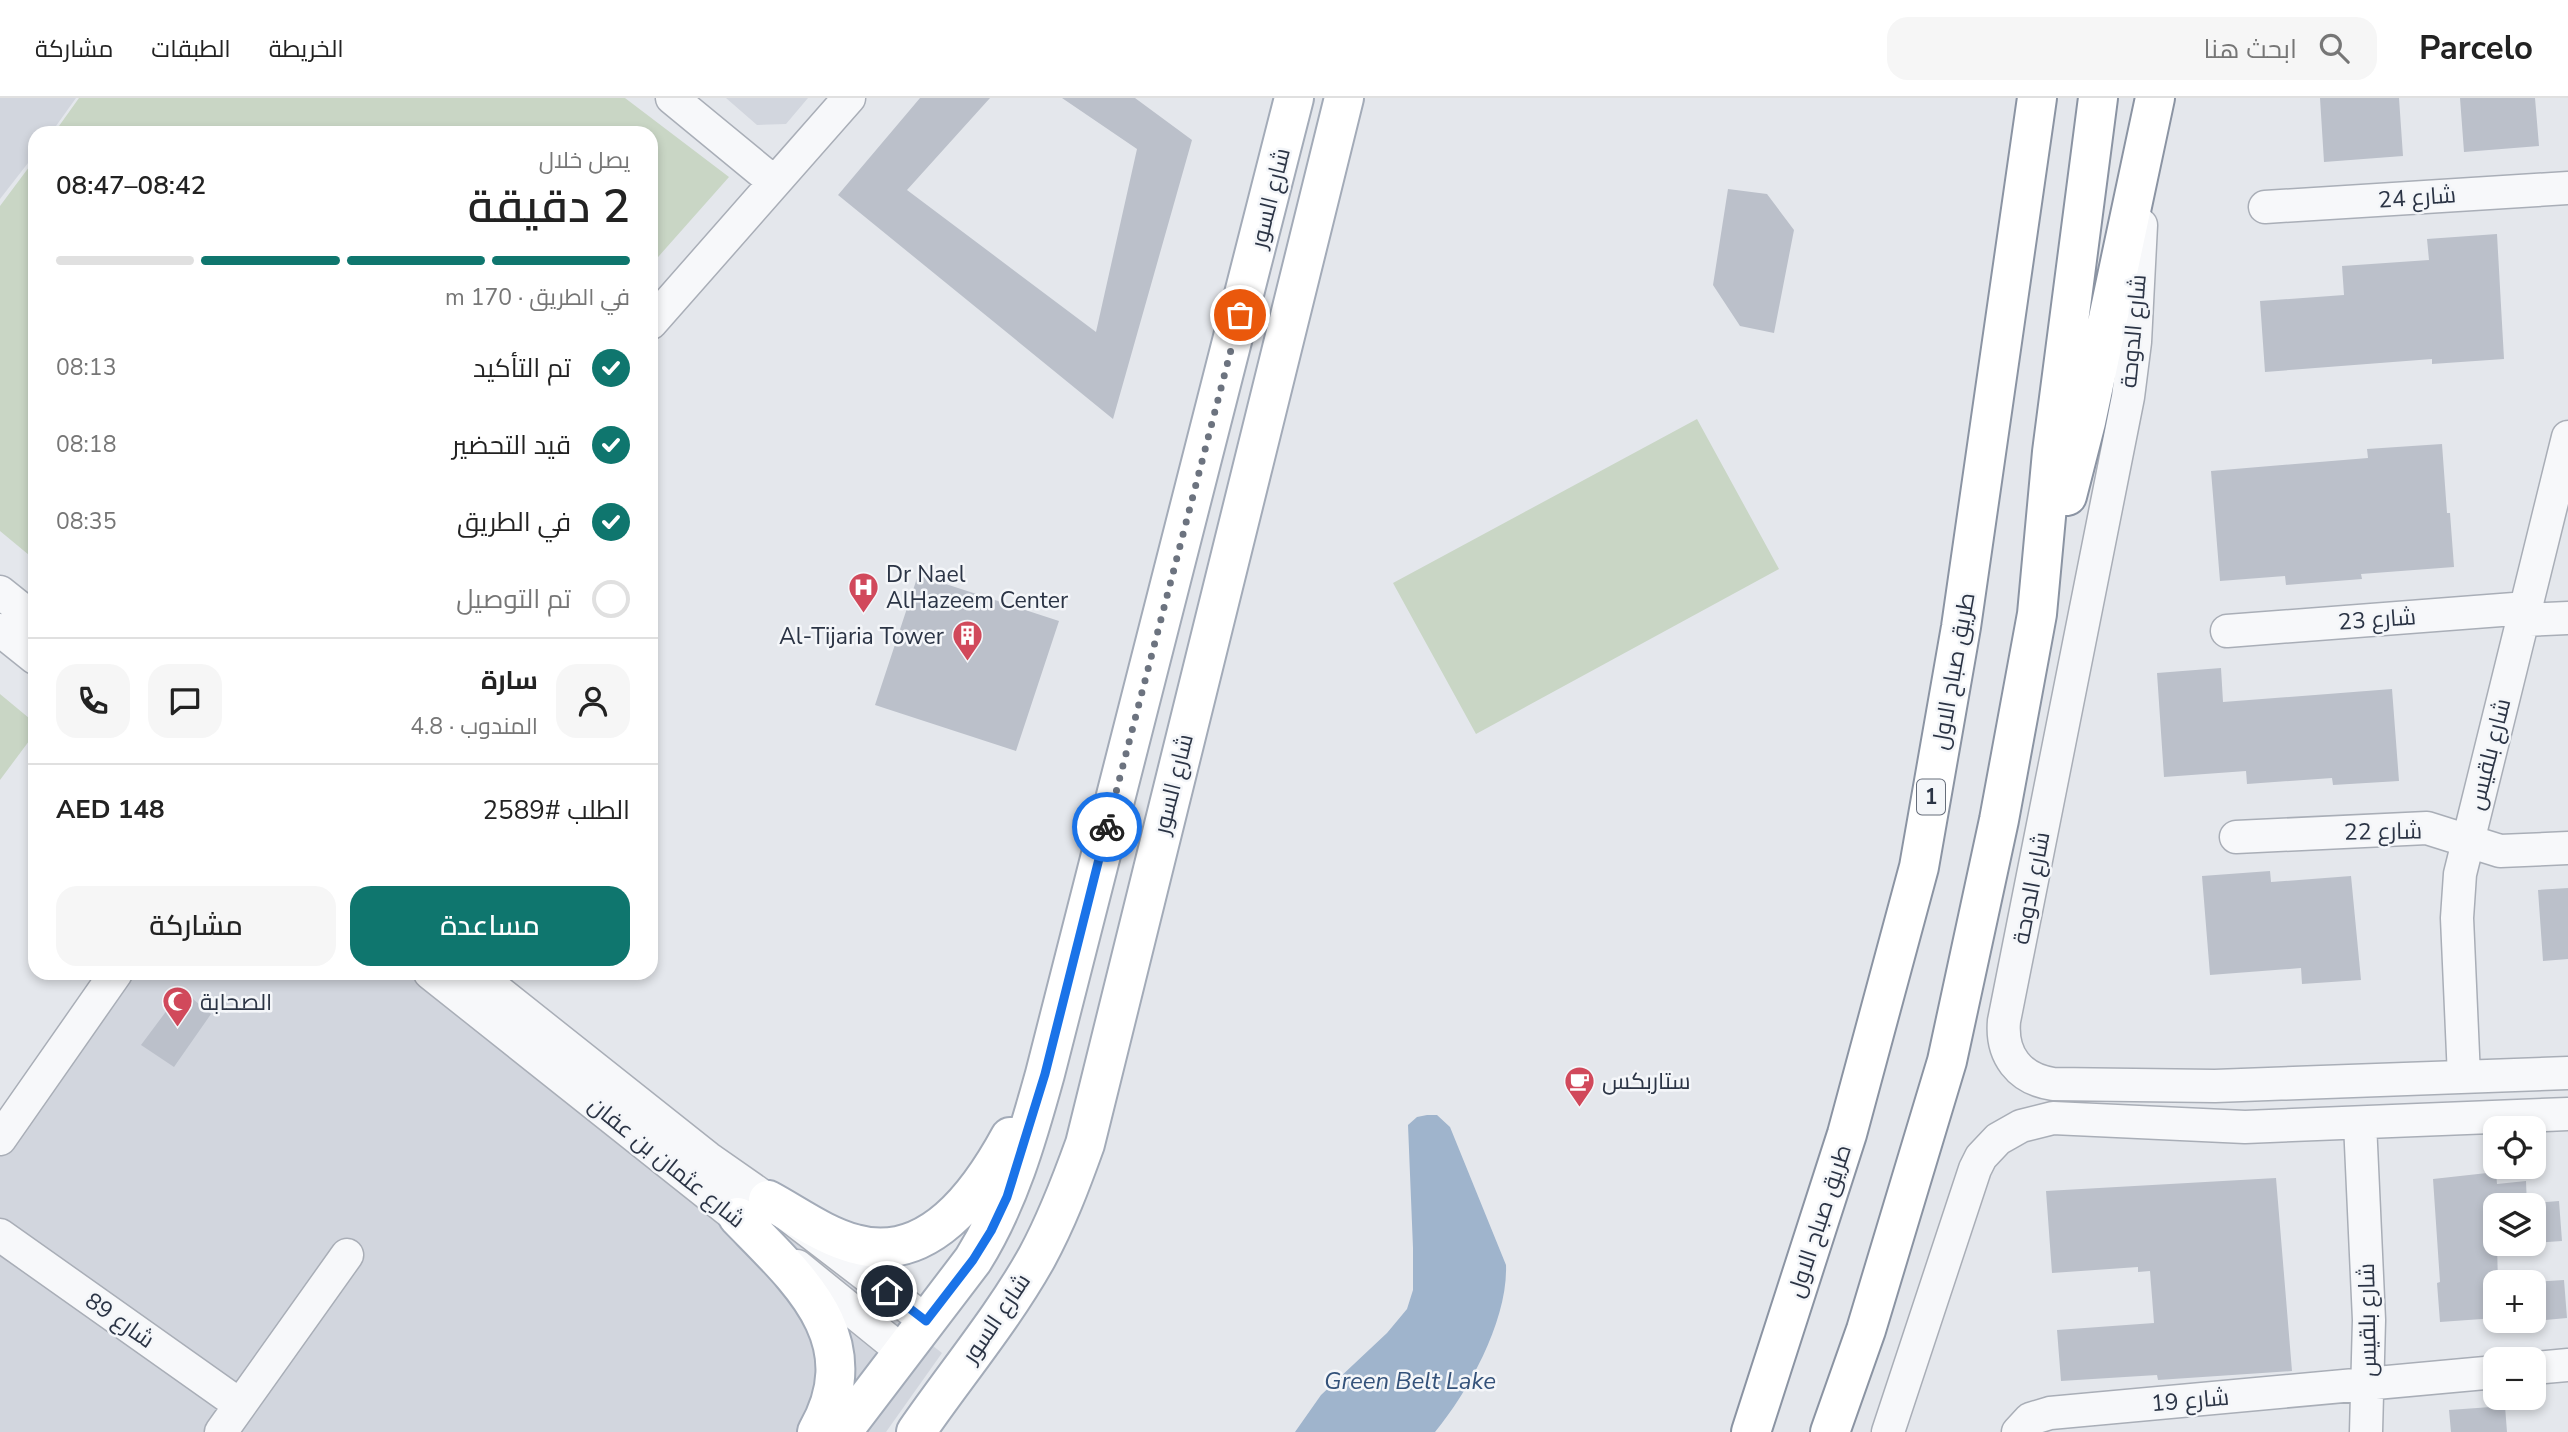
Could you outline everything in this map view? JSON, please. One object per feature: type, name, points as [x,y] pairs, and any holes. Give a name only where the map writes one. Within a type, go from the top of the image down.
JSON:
[{"type":"main road","name":"شارع السور","points":[[842,1432],[919,1359],[926,1321],[991,1231],[1020,1162],[1045,1074],[1294,98]]},
{"type":"main road","name":"شارع السور","points":[[916,1432],[1007,1304],[1048,1236],[1085,1144],[1344,98]]},
{"type":"main road","points":[[2030,98],[2031,143]]},
{"type":"main road","name":"طريق صباح الاول","points":[[1751,1432],[1847,1135],[1919,867],[1961,627],[2037,98]]},
{"type":"main road","points":[[2037,614],[2052,452],[2098,98]]},
{"type":"main road","points":[[1830,1432],[1866,1329],[1947,1061],[1999,820],[2037,614],[2085,422],[2155,98]]},
{"type":"main road","points":[[753,1209],[858,1245],[892,1246],[917,1239],[952,1218],[972,1198],[994,1166],[1045,1074]]},
{"type":"main road","points":[[753,1209],[827,1325],[834,1350],[835,1378],[830,1404],[817,1432]]},
{"type":"main road","points":[[892,1432],[919,1359],[961,1359],[982,1339]]},
{"type":"street","points":[[672,98],[774,181]]},
{"type":"street","points":[[658,315],[849,98]]},
{"type":"street","name":"شارع الدوحة","points":[[2144,157],[2135,342],[2128,397],[2004,1034],[2006,1048],[2017,1068],[2039,1082],[2215,1086],[2568,1073]]},
{"type":"street","name":"شارع 24","points":[[2265,207],[2568,188]]},
{"type":"street","name":"شارع بلقيس","points":[[2464,1077],[2456,918],[2460,874],[2568,437]]},
{"type":"street","points":[[0,592],[28,614]]},
{"type":"street","name":"شارع 23","points":[[2227,631],[2525,614],[2568,618]]},
{"type":"street","points":[[0,630],[28,652]]},
{"type":"street","name":"شارع 22","points":[[2236,837],[2427,828],[2510,852],[2568,848]]},
{"type":"street","points":[[0,1139],[111,980]]},
{"type":"street","name":"شارع عثمان بن عفان","points":[[439,980],[753,1209],[926,1321]]},
{"type":"street","name":"شارع عثمان بن عفان","points":[[484,980],[708,1158],[753,1209],[919,1359]]},
{"type":"street","points":[[2537,1075],[2547,1082],[2551,1095],[2548,1107],[2553,1114]]},
{"type":"street","points":[[2205,1125],[2197,1117],[2194,1107],[2197,1096],[2205,1088],[2215,1086]]},
{"type":"street","points":[[1888,1432],[1975,1169],[1989,1147],[2021,1126],[2053,1118],[2245,1128],[2553,1114]]},
{"type":"street","name":"شارع بلقيس","points":[[2360,1124],[2369,1320],[2366,1432]]},
{"type":"street","name":"شارع 89","points":[[0,1235],[240,1405]]},
{"type":"street","points":[[221,1432],[347,1255]]},
{"type":"street","points":[[2546,1367],[2568,1365]]},
{"type":"street","name":"شارع 19","points":[[2018,1432],[2030,1419],[2050,1413],[2483,1373]]},
{"type":"shaded area","points":[[0,98],[76,98],[56,126],[28,126],[28,163],[0,199]]},
{"type":"shaded area","points":[[726,98],[808,98],[786,124],[757,125]]},
{"type":"shaded area","points":[[115,980],[466,980],[942,1353],[886,1432],[0,1432],[0,1151]]},
{"type":"green space","points":[[79,98],[625,98],[729,177],[658,257],[658,126],[59,126]]},
{"type":"green space","points":[[28,168],[28,554],[0,531],[0,206]]},
{"type":"green space","points":[[1697,419],[1779,569],[1476,734],[1393,583]]},
{"type":"green space","points":[[0,694],[28,717],[28,742],[0,780]]},
{"type":"water","name":"Green Belt Lake","points":[[1437,1115],[1450,1127],[1506,1265],[1501,1309],[1484,1354],[1461,1396],[1435,1432],[1295,1432],[1321,1395],[1387,1333],[1407,1309],[1413,1290],[1408,1125],[1417,1117]]},
{"type":"building","points":[[920,98],[990,98],[907,190],[1096,332],[1137,149],[1062,98],[1135,98],[1192,140],[1113,419],[838,195]]},
{"type":"building","points":[[2320,98],[2399,98],[2403,156],[2324,162]]},
{"type":"building","points":[[2460,98],[2535,98],[2539,146],[2464,152]]},
{"type":"building","points":[[1728,189],[1767,194],[1794,230],[1774,333],[1740,326],[1713,285]]},
{"type":"building","points":[[2497,234],[2504,359],[2432,364],[2432,359],[2265,372],[2260,301],[2344,295],[2342,266],[2429,260],[2427,239]]},
{"type":"building","points":[[2442,444],[2454,567],[2361,574],[2362,579],[2286,585],[2285,576],[2220,581],[2211,471],[2368,458],[2367,449]]},
{"type":"building","name":"Al-Tijaria Tower","points":[[918,575],[1059,621],[1016,751],[875,705]]},
{"type":"building","points":[[2221,668],[2223,702],[2392,689],[2399,781],[2333,785],[2332,778],[2247,784],[2246,771],[2164,777],[2157,673]]},
{"type":"building","points":[[2270,871],[2271,882],[2351,876],[2361,980],[2302,984],[2301,968],[2210,975],[2202,876]]},
{"type":"building","points":[[2568,888],[2568,959],[2543,961],[2538,890]]},
{"type":"building","name":"الصحابة","points":[[182,990],[211,1014],[174,1067],[141,1045]]},
{"type":"building","points":[[2483,1173],[2483,1179],[2497,1179],[2497,1184],[2526,1181],[2526,1193],[2483,1193],[2483,1256],[2497,1256],[2498,1270],[2483,1270],[2483,1319],[2440,1322],[2433,1179]]},
{"type":"building","points":[[2276,1178],[2292,1371],[2158,1380],[2157,1375],[2061,1381],[2057,1330],[2154,1323],[2150,1271],[2138,1272],[2138,1267],[2052,1273],[2046,1191]]},
{"type":"building","points":[[2559,1201],[2562,1241],[2546,1242],[2546,1202]]},
{"type":"building","points":[[2564,1280],[2567,1318],[2546,1320],[2546,1281]]},
{"type":"building","points":[[2483,1408],[2483,1410],[2505,1410],[2507,1432],[2451,1432],[2449,1410]]},
{"type":"way so far","points":[[1107,827],[1240,315]]},
{"type":"place","name":"Dr Nael AlHazeem Center","points":[[863,614]]},
{"type":"place","name":"Al-Tijaria Tower","points":[[967,663]]},
{"type":"place","name":"الصحابة","points":[[177,1029]]},
{"type":"place","name":"ستاربكس","points":[[1579,1108]]},
{"type":"route","points":[[887,1291],[926,1321],[973,1260],[991,1231],[1007,1197],[1032,1121],[1107,827]]}]
